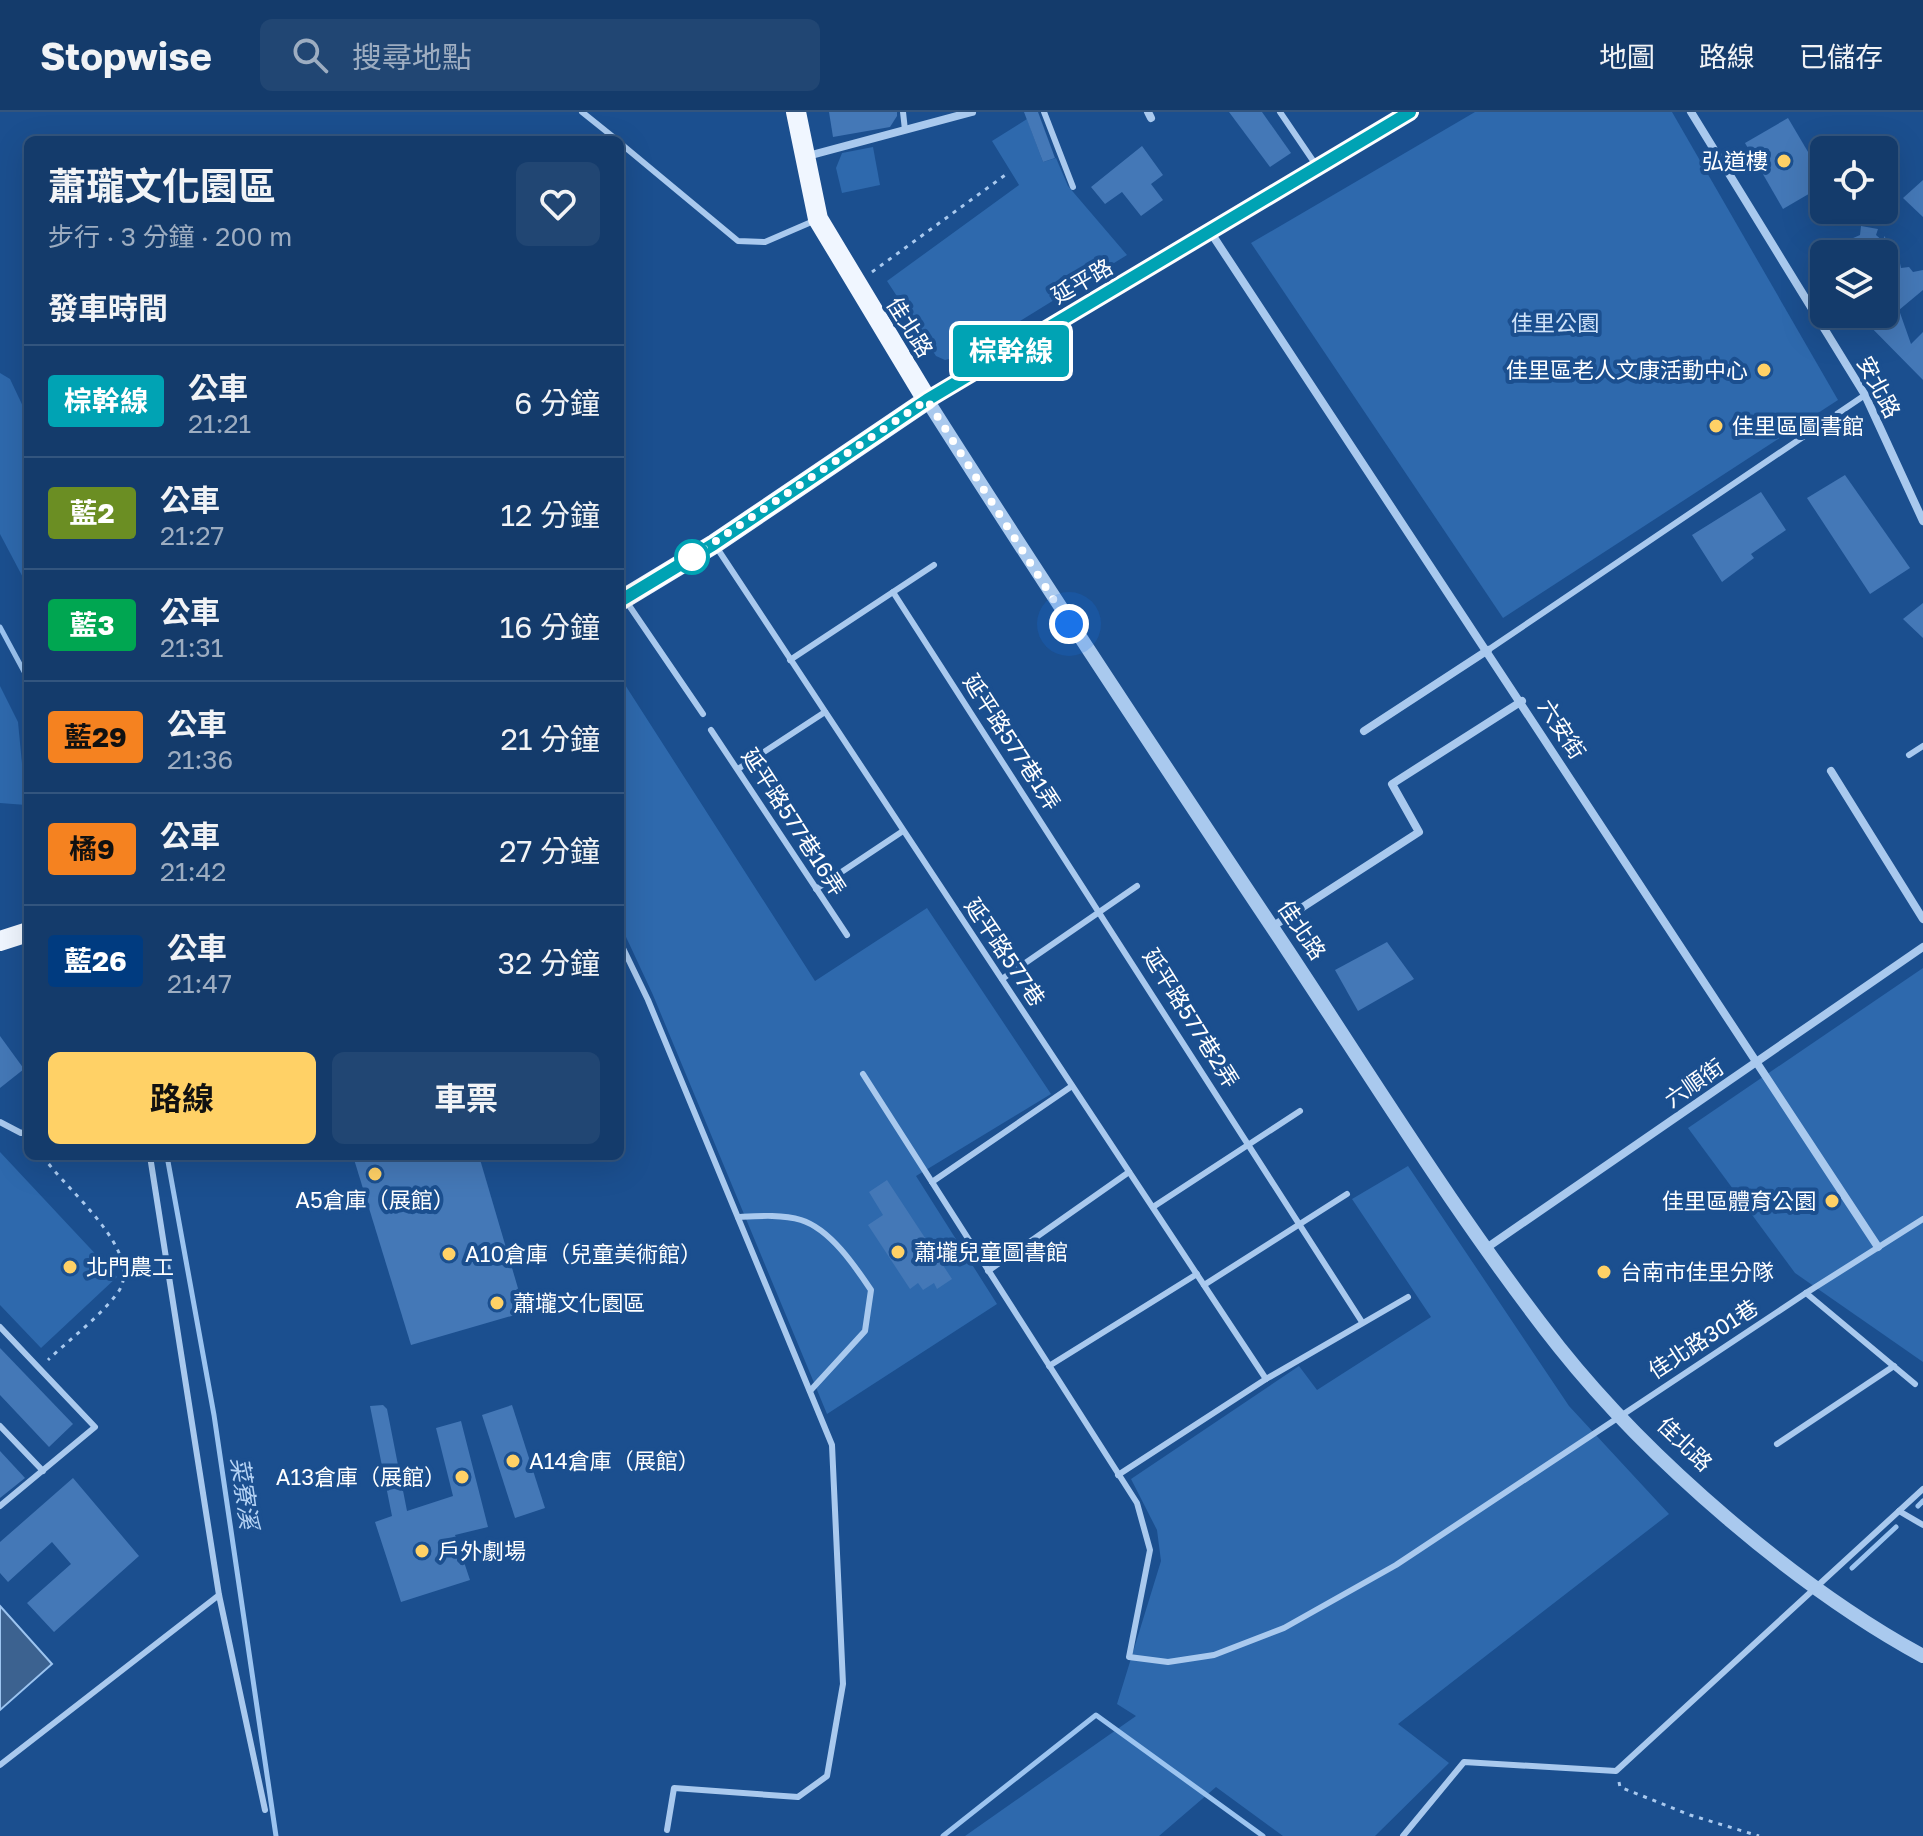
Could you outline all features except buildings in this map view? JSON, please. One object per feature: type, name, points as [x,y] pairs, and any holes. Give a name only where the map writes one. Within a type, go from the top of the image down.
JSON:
[{"type":"main road","name":"佳北路","points":[[796,112],[818,219],[927,400]]},
{"type":"main road","name":"延平路","points":[[624,599],[714,544],[927,400]]},
{"type":"main road","points":[[0,941],[24,933]]},
{"type":"street","points":[[803,157],[972,112]]},
{"type":"street","name":"延平路","points":[[927,400],[1410,112]]},
{"type":"street","name":"安北路","points":[[1691,112],[1865,395],[1923,521]]},
{"type":"street","name":"六安街","points":[[1211,233],[1522,701],[1878,1247]]},
{"type":"street","name":"佳北路","points":[[927,400],[1069,624],[1485,1249],[1562,1350],[1620,1415],[1768,1552],[1923,1656]]},
{"type":"street","points":[[1364,731],[1488,650]]},
{"type":"street","points":[[1272,927],[1419,832],[1392,784],[1522,701]]},
{"type":"street","points":[[1831,771],[1923,919]]},
{"type":"street","name":"六順街","points":[[1485,1249],[1923,947]]},
{"type":"lane","points":[[582,112],[612,136]]},
{"type":"lane","points":[[903,112],[905,130]]},
{"type":"lane","points":[[1044,112],[1073,187]]},
{"type":"lane","points":[[1280,112],[1318,168]]},
{"type":"lane","points":[[624,146],[738,241],[765,242],[818,219]]},
{"type":"lane","points":[[1488,650],[1865,395]]},
{"type":"lane","name":"延平路577巷","points":[[714,544],[1266,1379]]},
{"type":"lane","points":[[790,660],[934,565]]},
{"type":"lane","name":"延平路577巷1弄","points":[[893,592],[1101,911]]},
{"type":"lane","points":[[624,603],[703,714]]},
{"type":"lane","points":[[738,769],[825,712]]},
{"type":"lane","name":"延平路577巷16弄","points":[[711,730],[847,935]]},
{"type":"lane","points":[[1909,755],[1923,746]]},
{"type":"lane","points":[[816,889],[903,831]]},
{"type":"lane","points":[[1002,979],[1137,886]]},
{"type":"lane","name":"延平路577巷2弄","points":[[1101,911],[1362,1322]]},
{"type":"lane","points":[[624,950],[648,1000],[832,1445],[841,1575],[843,1684],[827,1776],[798,1797],[674,1788],[667,1830]]},
{"type":"lane","points":[[863,1074],[1118,1475],[1266,1379],[1408,1297]]},
{"type":"lane","points":[[932,1182],[1072,1086]]},
{"type":"lane","points":[[1153,1207],[1300,1111]]},
{"type":"lane","points":[[0,1122],[24,1132]]},
{"type":"lane","points":[[151,1160],[219,1595],[265,1810]]},
{"type":"lane","points":[[988,1271],[1129,1172]]},
{"type":"lane","points":[[1204,1285],[1347,1194]]},
{"type":"lane","points":[[738,1217],[802,1220],[832,1242],[855,1266],[871,1290],[865,1331],[810,1391]]},
{"type":"lane","name":"佳北路301巷","points":[[1118,1475],[1137,1503],[1150,1550],[1129,1657],[1168,1662],[1214,1655],[1284,1628],[1396,1565],[1620,1415],[1923,1219]]},
{"type":"lane","points":[[1049,1366],[1197,1274]]},
{"type":"lane","points":[[1806,1293],[1915,1384]]},
{"type":"lane","points":[[0,1327],[95,1427],[0,1506]]},
{"type":"lane","points":[[1777,1444],[1894,1366]]},
{"type":"lane","points":[[0,1426],[43,1471]]},
{"type":"lane","points":[[1403,1836],[1464,1762],[1616,1771],[1923,1489]]},
{"type":"lane","points":[[1899,1511],[1923,1525]]},
{"type":"lane","points":[[0,1765],[219,1595]]},
{"type":"path","points":[[855,284],[1008,173]]},
{"type":"path","points":[[39,1368],[116,1296],[125,1275],[123,1262],[102,1224],[46,1160]]},
{"type":"path","points":[[1616,1771],[1620,1787],[1690,1815],[1759,1836]]},
{"type":"green space","name":"佳里公園","points":[[1475,112],[1672,112],[1838,400],[1503,618],[1251,243]]},
{"type":"green space","points":[[1027,119],[1043,162],[1056,158],[1068,186],[1127,255],[965,355],[945,360],[936,356],[887,281],[1019,185],[992,141]]},
{"type":"green space","points":[[873,147],[880,185],[842,193],[836,168],[842,153]]},
{"type":"green space","points":[[0,373],[10,379],[24,409],[24,579],[0,534]]},
{"type":"green space","points":[[624,683],[815,981],[927,908],[1051,1094],[916,1176],[997,1304],[827,1414],[653,995],[624,933]]},
{"type":"green space","points":[[0,686],[18,722],[24,805],[0,803]]},
{"type":"green space","name":"佳里區體育公園","points":[[1923,968],[1923,1362],[1795,1273],[1688,1128]]},
{"type":"green space","points":[[0,1152],[117,1277],[41,1348],[0,1305]]},
{"type":"green space","points":[[1408,1166],[1569,1406],[1669,1514],[1398,1724],[1449,1763],[1375,1836],[1283,1836],[1216,1787],[1159,1836],[965,1836],[1136,1716],[1117,1704],[1161,1561],[1157,1530],[1131,1479],[1299,1366],[1317,1390],[1431,1317],[1352,1199]]},
{"type":"shaded area","points":[[0,1606],[52,1664],[0,1710]]},
{"type":"waterway","name":"菜寮溪","points":[[0,627],[24,672]]},
{"type":"waterway","name":"菜寮溪","points":[[168,1160],[214,1415],[276,1836]]},
{"type":"waterway","points":[[1918,1506],[1923,1501]]},
{"type":"waterway","points":[[1852,1568],[1896,1527]]},
{"type":"waterway","points":[[943,1836],[1096,1715],[1263,1836]]},
{"type":"bus line","name":"棕幹線","points":[[624,599],[714,544],[927,400],[1410,112]]},
{"type":"place","name":"弘道樓","points":[[1784,161]]},
{"type":"place","name":"佳里區老人文康活動中心","points":[[1764,370]]},
{"type":"place","name":"佳里區圖書館","points":[[1716,426]]},
{"type":"place","name":"A5倉庫（展館）","points":[[375,1174]]},
{"type":"place","name":"佳里區體育公園","points":[[1832,1201]]},
{"type":"place","name":"蕭壠兒童圖書館","points":[[898,1252]]},
{"type":"place","name":"A10倉庫（兒童美術館）","points":[[449,1254]]},
{"type":"place","name":"北門農工","points":[[70,1267]]},
{"type":"place","name":"台南市佳里分隊","points":[[1604,1272]]},
{"type":"place","name":"蕭壠文化園區","points":[[497,1303]]},
{"type":"place","name":"A14倉庫（展館）","points":[[513,1461]]},
{"type":"place","name":"A13倉庫（展館）","points":[[462,1477]]},
{"type":"place","name":"戶外劇場","points":[[422,1551]]},
{"type":"route","points":[[692,557],[927,400],[1069,624]]}]
